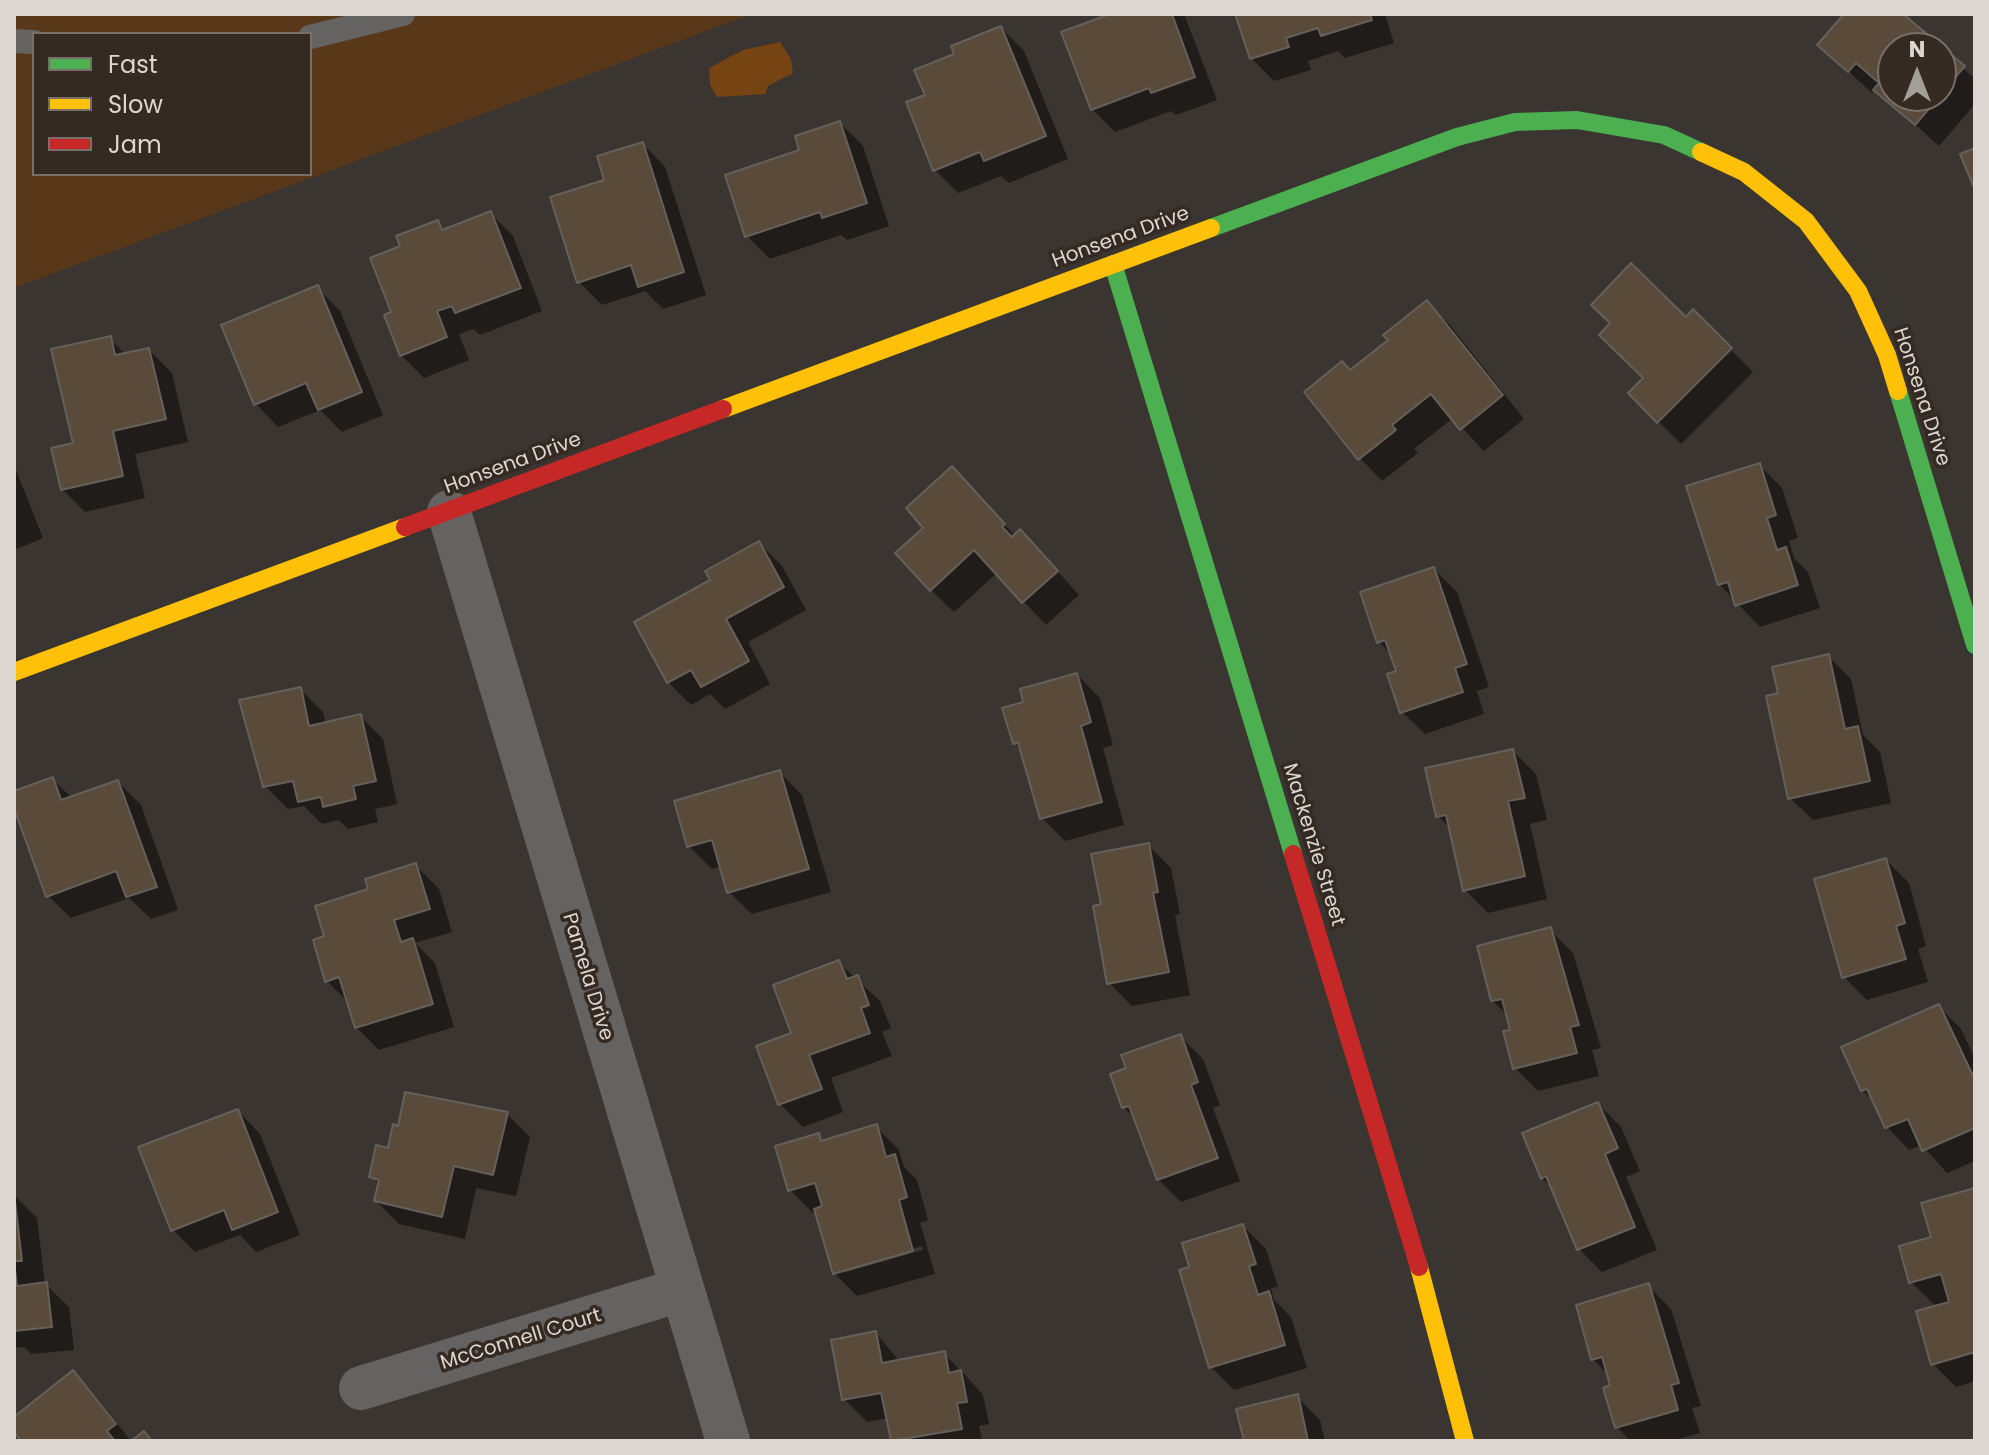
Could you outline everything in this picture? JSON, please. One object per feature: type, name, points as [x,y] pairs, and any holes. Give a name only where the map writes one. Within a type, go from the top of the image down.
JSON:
[{"type":"street","name":"Honsena Drive","points":[[14,672],[1457,137],[1515,122],[1577,120],[1664,135],[1744,172],[1806,221],[1858,291],[1887,355],[1975,645]]},
{"type":"street","name":"Mackenzie Street","points":[[1113,264],[1420,1271],[1465,1441]]},
{"type":"street","name":"Pamela Drive","points":[[449,512],[680,1290],[728,1441]]},
{"type":"street","name":"McConnell Court","points":[[361,1388],[680,1290]]},
{"type":"lane","points":[[312,37],[403,14]]},
{"type":"shaded area","points":[[14,14],[752,14],[14,288]]},
{"type":"shaded area","points":[[780,42],[791,59],[793,73],[768,86],[765,94],[717,97],[710,85],[709,68],[743,50]]},
{"type":"building","points":[[1110,14],[1172,14],[1195,77],[1151,93],[1149,88],[1091,110],[1061,32]]},
{"type":"building","points":[[1235,14],[1370,14],[1372,20],[1321,36],[1318,28],[1286,38],[1289,47],[1250,59]]},
{"type":"building","points":[[1844,14],[1903,14],[1924,32],[1877,32],[1877,81],[1856,63],[1848,72],[1817,45]]},
{"type":"building","points":[[1001,26],[1046,136],[984,161],[980,152],[933,171],[906,102],[925,95],[914,70],[954,54],[951,46]]},
{"type":"building","points":[[1957,59],[1965,66],[1957,75]]},
{"type":"building","points":[[1899,112],[1926,112],[1915,125]]},
{"type":"building","points":[[840,121],[867,203],[822,218],[820,212],[745,237],[725,175],[799,150],[795,136]]},
{"type":"building","points":[[643,142],[684,272],[638,287],[631,265],[577,283],[550,197],[604,180],[597,156]]},
{"type":"building","points":[[1975,148],[1975,190],[1960,154]]},
{"type":"building","points":[[491,211],[521,288],[455,313],[452,306],[437,311],[447,337],[400,356],[384,315],[391,312],[370,258],[400,246],[396,236],[438,220],[442,230]]},
{"type":"building","points":[[1631,263],[1686,317],[1693,309],[1732,348],[1657,423],[1628,393],[1643,378],[1599,335],[1610,323],[1591,305]]},
{"type":"building","points":[[318,285],[362,392],[318,410],[306,383],[254,405],[221,325]]},
{"type":"building","points":[[1427,300],[1503,395],[1460,430],[1431,394],[1392,425],[1396,430],[1358,460],[1304,392],[1342,361],[1350,370],[1388,340],[1383,335]]},
{"type":"building","points":[[111,336],[115,355],[149,348],[166,419],[113,431],[123,476],[61,490],[51,448],[73,443],[51,349]]},
{"type":"building","points":[[1760,463],[1776,515],[1767,518],[1777,550],[1786,547],[1798,585],[1735,606],[1728,582],[1718,585],[1686,486]]},
{"type":"building","points":[[952,466],[1005,524],[1002,527],[1012,537],[1020,529],[1058,571],[1022,603],[974,550],[930,591],[895,553],[923,528],[906,508]]},
{"type":"building","points":[[759,541],[784,587],[726,619],[749,661],[701,687],[691,670],[667,683],[634,622],[710,580],[705,571]]},
{"type":"building","points":[[1434,567],[1467,664],[1455,668],[1463,692],[1400,713],[1387,674],[1396,671],[1385,640],[1377,643],[1360,592]]},
{"type":"building","points":[[1829,654],[1845,729],[1858,726],[1870,781],[1788,799],[1766,696],[1778,693],[1772,667]]},
{"type":"building","points":[[1077,673],[1091,722],[1081,726],[1102,802],[1040,819],[1018,743],[1013,744],[1002,708],[1023,702],[1020,689]]},
{"type":"building","points":[[301,687],[309,726],[361,714],[376,781],[353,786],[356,799],[323,807],[321,797],[298,802],[293,781],[263,787],[239,700]]},
{"type":"building","points":[[1513,749],[1525,798],[1508,801],[1525,876],[1463,891],[1446,815],[1436,817],[1425,768]]},
{"type":"building","points":[[780,770],[809,869],[727,893],[712,840],[687,847],[674,801]]},
{"type":"building","points":[[53,777],[61,800],[118,780],[157,887],[126,897],[116,871],[46,897],[14,808],[14,791]]},
{"type":"building","points":[[1149,843],[1158,892],[1153,893],[1169,972],[1107,984],[1093,906],[1101,904],[1091,854]]},
{"type":"building","points":[[1886,858],[1905,923],[1896,926],[1906,959],[1842,978],[1814,879]]},
{"type":"building","points":[[416,863],[430,909],[394,920],[401,942],[413,938],[433,1004],[355,1028],[339,977],[325,982],[313,940],[324,936],[315,906],[368,889],[365,879]]},
{"type":"building","points":[[1551,927],[1579,1025],[1570,1027],[1577,1053],[1513,1069],[1503,1031],[1510,1030],[1502,999],[1491,1001],[1477,946]]},
{"type":"building","points":[[839,960],[847,979],[858,975],[869,1005],[861,1008],[870,1033],[809,1055],[822,1089],[778,1105],[756,1046],[791,1033],[773,985]]},
{"type":"building","points":[[1939,1004],[1975,1080],[1975,1128],[1922,1151],[1908,1119],[1885,1128],[1867,1089],[1861,1091],[1841,1047]]},
{"type":"building","points":[[1181,1034],[1198,1082],[1191,1085],[1218,1158],[1157,1180],[1129,1106],[1122,1108],[1110,1074],[1126,1068],[1121,1055]]},
{"type":"building","points":[[405,1092],[508,1112],[493,1175],[454,1166],[442,1217],[374,1201],[379,1180],[369,1177],[376,1145],[388,1148],[393,1124],[398,1126]]},
{"type":"building","points":[[1598,1102],[1618,1148],[1605,1154],[1635,1227],[1577,1250],[1546,1176],[1541,1179],[1522,1133]]},
{"type":"building","points":[[238,1109],[278,1212],[232,1230],[224,1210],[171,1231],[138,1147]]},
{"type":"building","points":[[877,1124],[886,1157],[895,1154],[907,1197],[899,1200],[913,1251],[833,1274],[814,1209],[822,1206],[815,1183],[788,1191],[775,1146],[819,1133],[821,1141]]},
{"type":"building","points":[[1975,1188],[1975,1352],[1931,1365],[1916,1311],[1949,1302],[1941,1274],[1909,1283],[1899,1246],[1931,1237],[1921,1203]]},
{"type":"building","points":[[14,1193],[22,1261],[14,1261]]},
{"type":"building","points":[[1243,1224],[1256,1264],[1249,1266],[1258,1295],[1269,1291],[1285,1345],[1209,1368],[1179,1270],[1189,1267],[1182,1243]]},
{"type":"building","points":[[14,1261],[17,1286],[47,1282],[52,1327],[14,1331]]},
{"type":"building","points":[[1649,1283],[1679,1383],[1671,1385],[1678,1410],[1615,1428],[1603,1388],[1610,1385],[1602,1357],[1591,1360],[1576,1305]]},
{"type":"building","points":[[876,1331],[882,1363],[945,1351],[949,1373],[961,1370],[967,1402],[957,1403],[962,1429],[891,1441],[881,1393],[842,1400],[831,1340]]},
{"type":"building","points":[[73,1370],[116,1424],[107,1431],[115,1441],[21,1441],[14,1432],[14,1417]]},
{"type":"building","points":[[1298,1394],[1308,1441],[1244,1441],[1236,1409]]},
{"type":"building","points":[[144,1431],[152,1441],[131,1441]]},
{"type":"traffic: fast","points":[[1211,228],[1457,137],[1515,122],[1577,120],[1664,135],[1701,152]]},
{"type":"traffic: fast","points":[[1113,264],[1293,854]]},
{"type":"traffic: fast","points":[[1898,391],[1975,645]]},
{"type":"traffic: slow","points":[[1701,152],[1744,172],[1806,221],[1858,291],[1887,355],[1898,391]]},
{"type":"traffic: slow","points":[[723,409],[1211,228]]},
{"type":"traffic: slow","points":[[14,672],[405,527]]},
{"type":"traffic: slow","points":[[1419,1267],[1465,1441]]},
{"type":"traffic: jam","points":[[405,527],[723,409]]},
{"type":"traffic: jam","points":[[1293,854],[1419,1267]]}]
